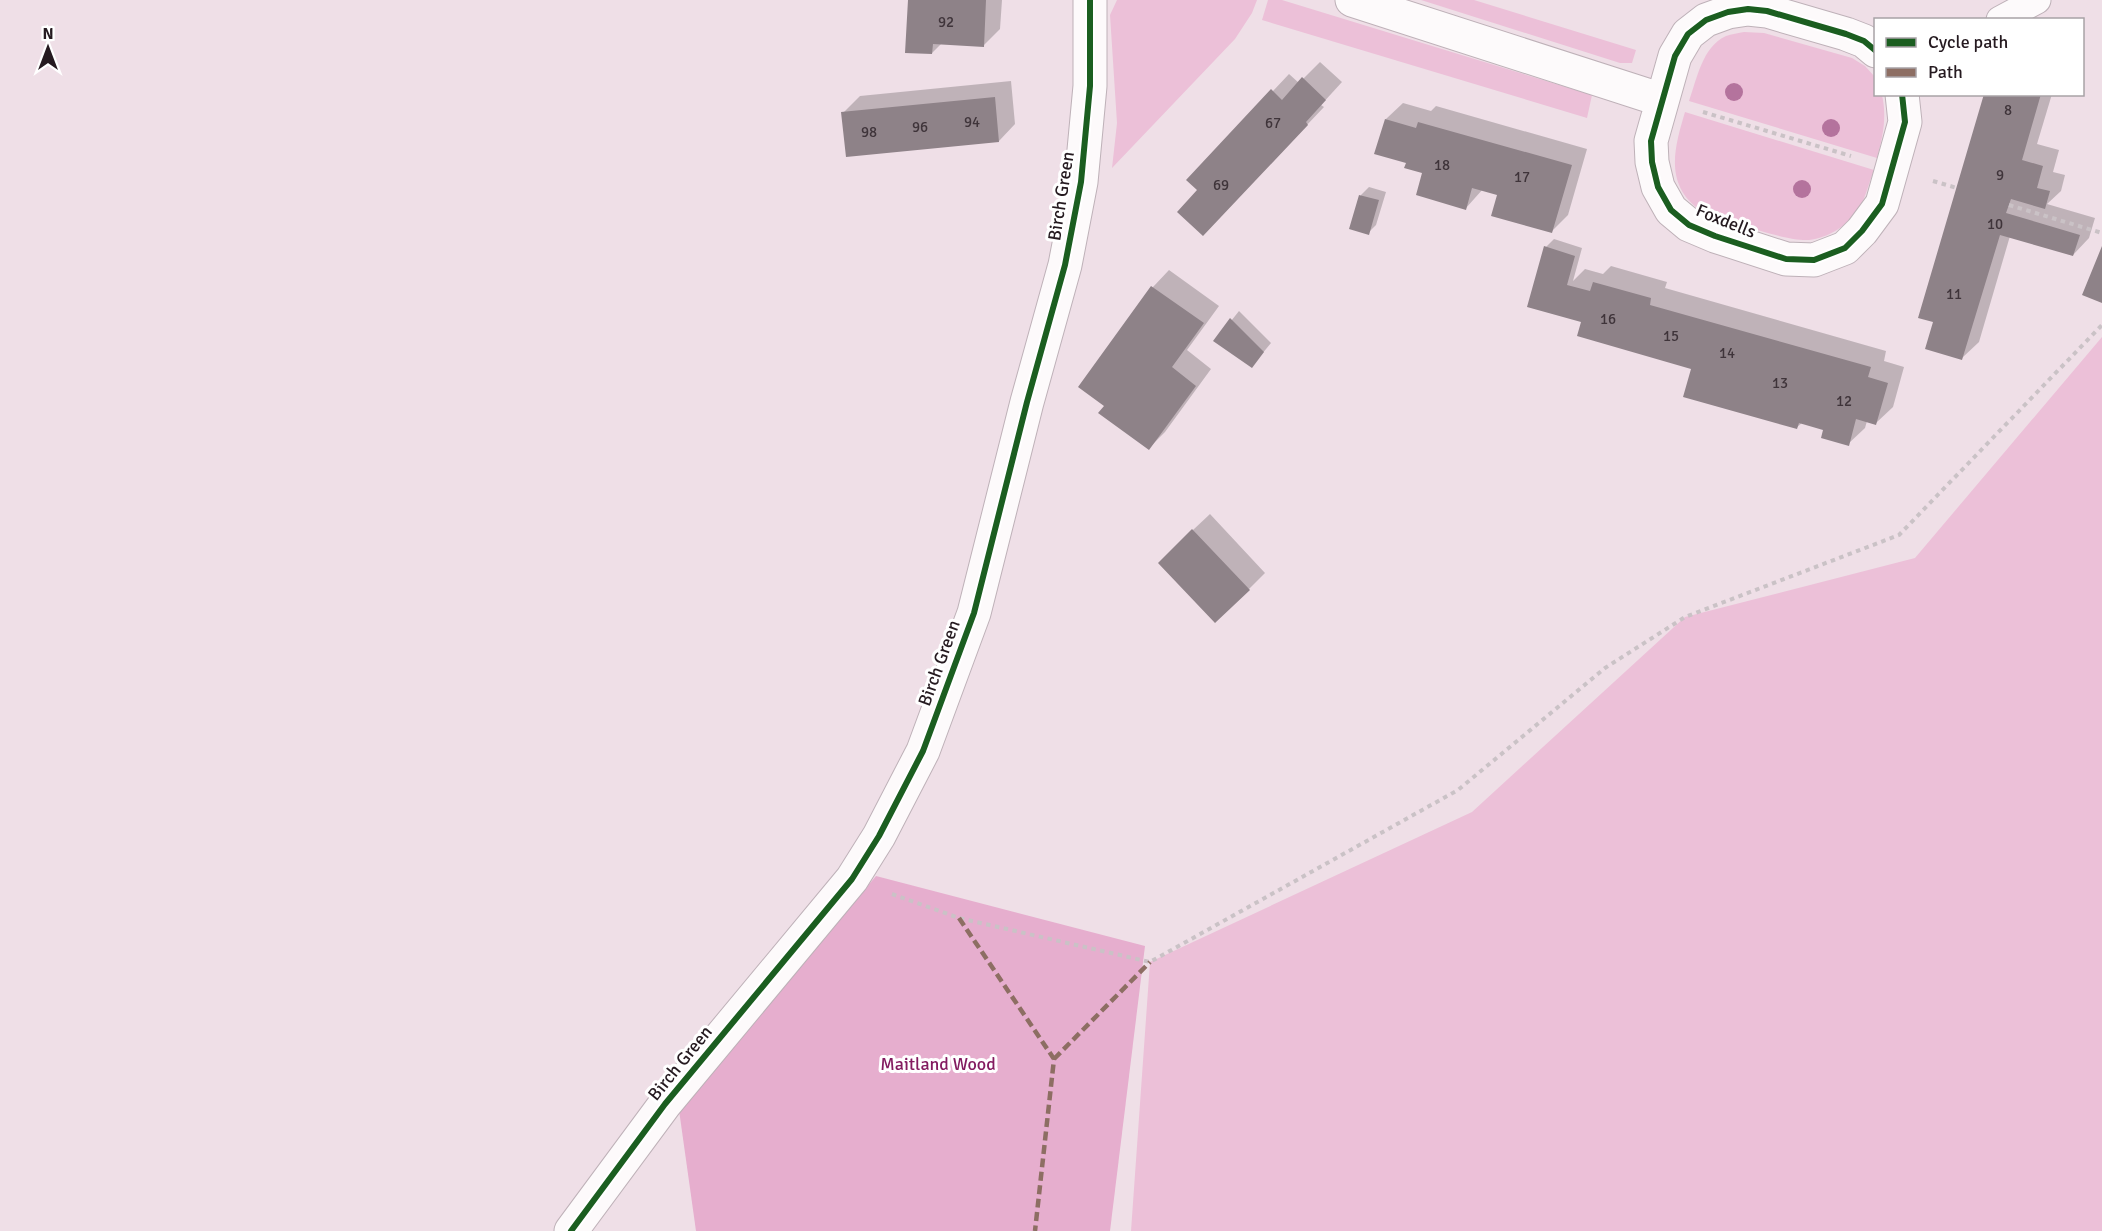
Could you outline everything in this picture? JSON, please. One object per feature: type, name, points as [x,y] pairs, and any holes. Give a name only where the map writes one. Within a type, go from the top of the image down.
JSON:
[{"type":"street","name":"Birch Green","points":[[571,1231],[665,1104],[852,879],[879,836],[923,751],[974,613],[1027,402],[1065,265],[1082,182],[1090,86],[1090,0]]},
{"type":"street","points":[[1352,0],[1662,99]]},
{"type":"street","name":"Foxdells","points":[[1874,50],[1863,41],[1846,34],[1767,11],[1748,9],[1728,12],[1706,20],[1688,34],[1675,56],[1651,141],[1652,162],[1658,187],[1671,210],[1689,225],[1786,259],[1814,260],[1845,248],[1862,231],[1882,204],[1905,122],[1902,96]]},
{"type":"lane","points":[[2004,18],[2037,0]]},
{"type":"path","points":[[1662,99],[1893,169]]},
{"type":"path","points":[[2009,205],[2102,233]]},
{"type":"path","points":[[852,879],[959,918],[1150,962],[1458,790],[1605,668],[1686,617],[1899,535],[2102,325]]},
{"type":"shaded area","points":[[1117,0],[1257,0],[1252,13],[1235,39],[1112,168],[1117,123],[1110,15]]},
{"type":"shaded area","points":[[1268,0],[1282,0],[1592,95],[1587,118],[1262,20]]},
{"type":"shaded area","points":[[1421,0],[1474,0],[1636,50],[1632,63],[1620,63]]},
{"type":"shaded area","points":[[1744,32],[1764,33],[1852,58],[1865,66],[1874,76],[1874,96],[1882,96],[1884,126],[1877,158],[1689,101],[1706,56],[1718,41],[1726,36]]},
{"type":"shaded area","points":[[1685,112],[1874,170],[1864,200],[1855,215],[1837,230],[1823,237],[1809,240],[1771,234],[1701,211],[1681,190],[1675,166],[1675,153]]},
{"type":"shaded area","points":[[2102,337],[2102,1231],[1131,1231],[1150,962],[1472,812],[1685,617],[1915,558]]},
{"type":"green space","name":"Maitland Wood","points":[[876,876],[1145,946],[1110,1231],[696,1231],[679,1110]]},
{"type":"building","points":[[908,0],[986,0],[984,47],[933,44],[932,54],[905,53]]},
{"type":"building","points":[[1302,77],[1326,100],[1306,122],[1308,125],[1203,236],[1177,212],[1197,190],[1186,180],[1271,89],[1282,100]]},
{"type":"building","points":[[1983,96],[2040,96],[2022,160],[2043,166],[2037,188],[2050,191],[2045,209],[2011,199],[2006,213],[2080,235],[2073,256],[2000,235],[1962,360],[1925,349],[1933,322],[1918,318]]},
{"type":"building","points":[[995,97],[999,142],[846,157],[841,112]]},
{"type":"building","points":[[1385,119],[1416,128],[1418,122],[1572,165],[1552,233],[1491,216],[1497,195],[1472,188],[1466,210],[1416,195],[1422,173],[1404,168],[1406,163],[1374,154]]},
{"type":"building","points":[[1359,195],[1379,200],[1369,235],[1349,229]]},
{"type":"building","points":[[1544,246],[1575,256],[1567,285],[1590,291],[1593,282],[1651,298],[1650,305],[1871,367],[1868,377],[1888,383],[1876,425],[1856,419],[1849,446],[1821,438],[1823,430],[1799,423],[1797,429],[1683,397],[1691,369],[1577,336],[1581,322],[1527,307]]},
{"type":"building","points":[[2102,246],[2102,303],[2082,295]]},
{"type":"building","points":[[1151,286],[1204,323],[1172,367],[1196,386],[1149,450],[1098,413],[1104,406],[1078,387]]},
{"type":"building","points":[[1230,318],[1264,352],[1252,368],[1213,341]]},
{"type":"building","points":[[1192,529],[1250,590],[1215,623],[1158,563]]},
{"type":"marked path","points":[[959,918],[1054,1059],[1035,1231]]},
{"type":"marked path","points":[[1054,1059],[1150,962]]},
{"type":"cycle path","points":[[571,1231],[665,1104],[852,879],[879,836],[923,751],[974,613],[1027,402],[1065,265],[1081,182],[1090,86],[1090,0]]},
{"type":"cycle path","points":[[1874,49],[1864,41],[1846,34],[1767,11],[1748,9],[1728,12],[1706,20],[1688,34],[1675,56],[1651,141],[1652,162],[1658,187],[1671,210],[1689,225],[1786,259],[1814,260],[1845,248],[1862,231],[1882,204],[1905,122],[1902,96]]}]
